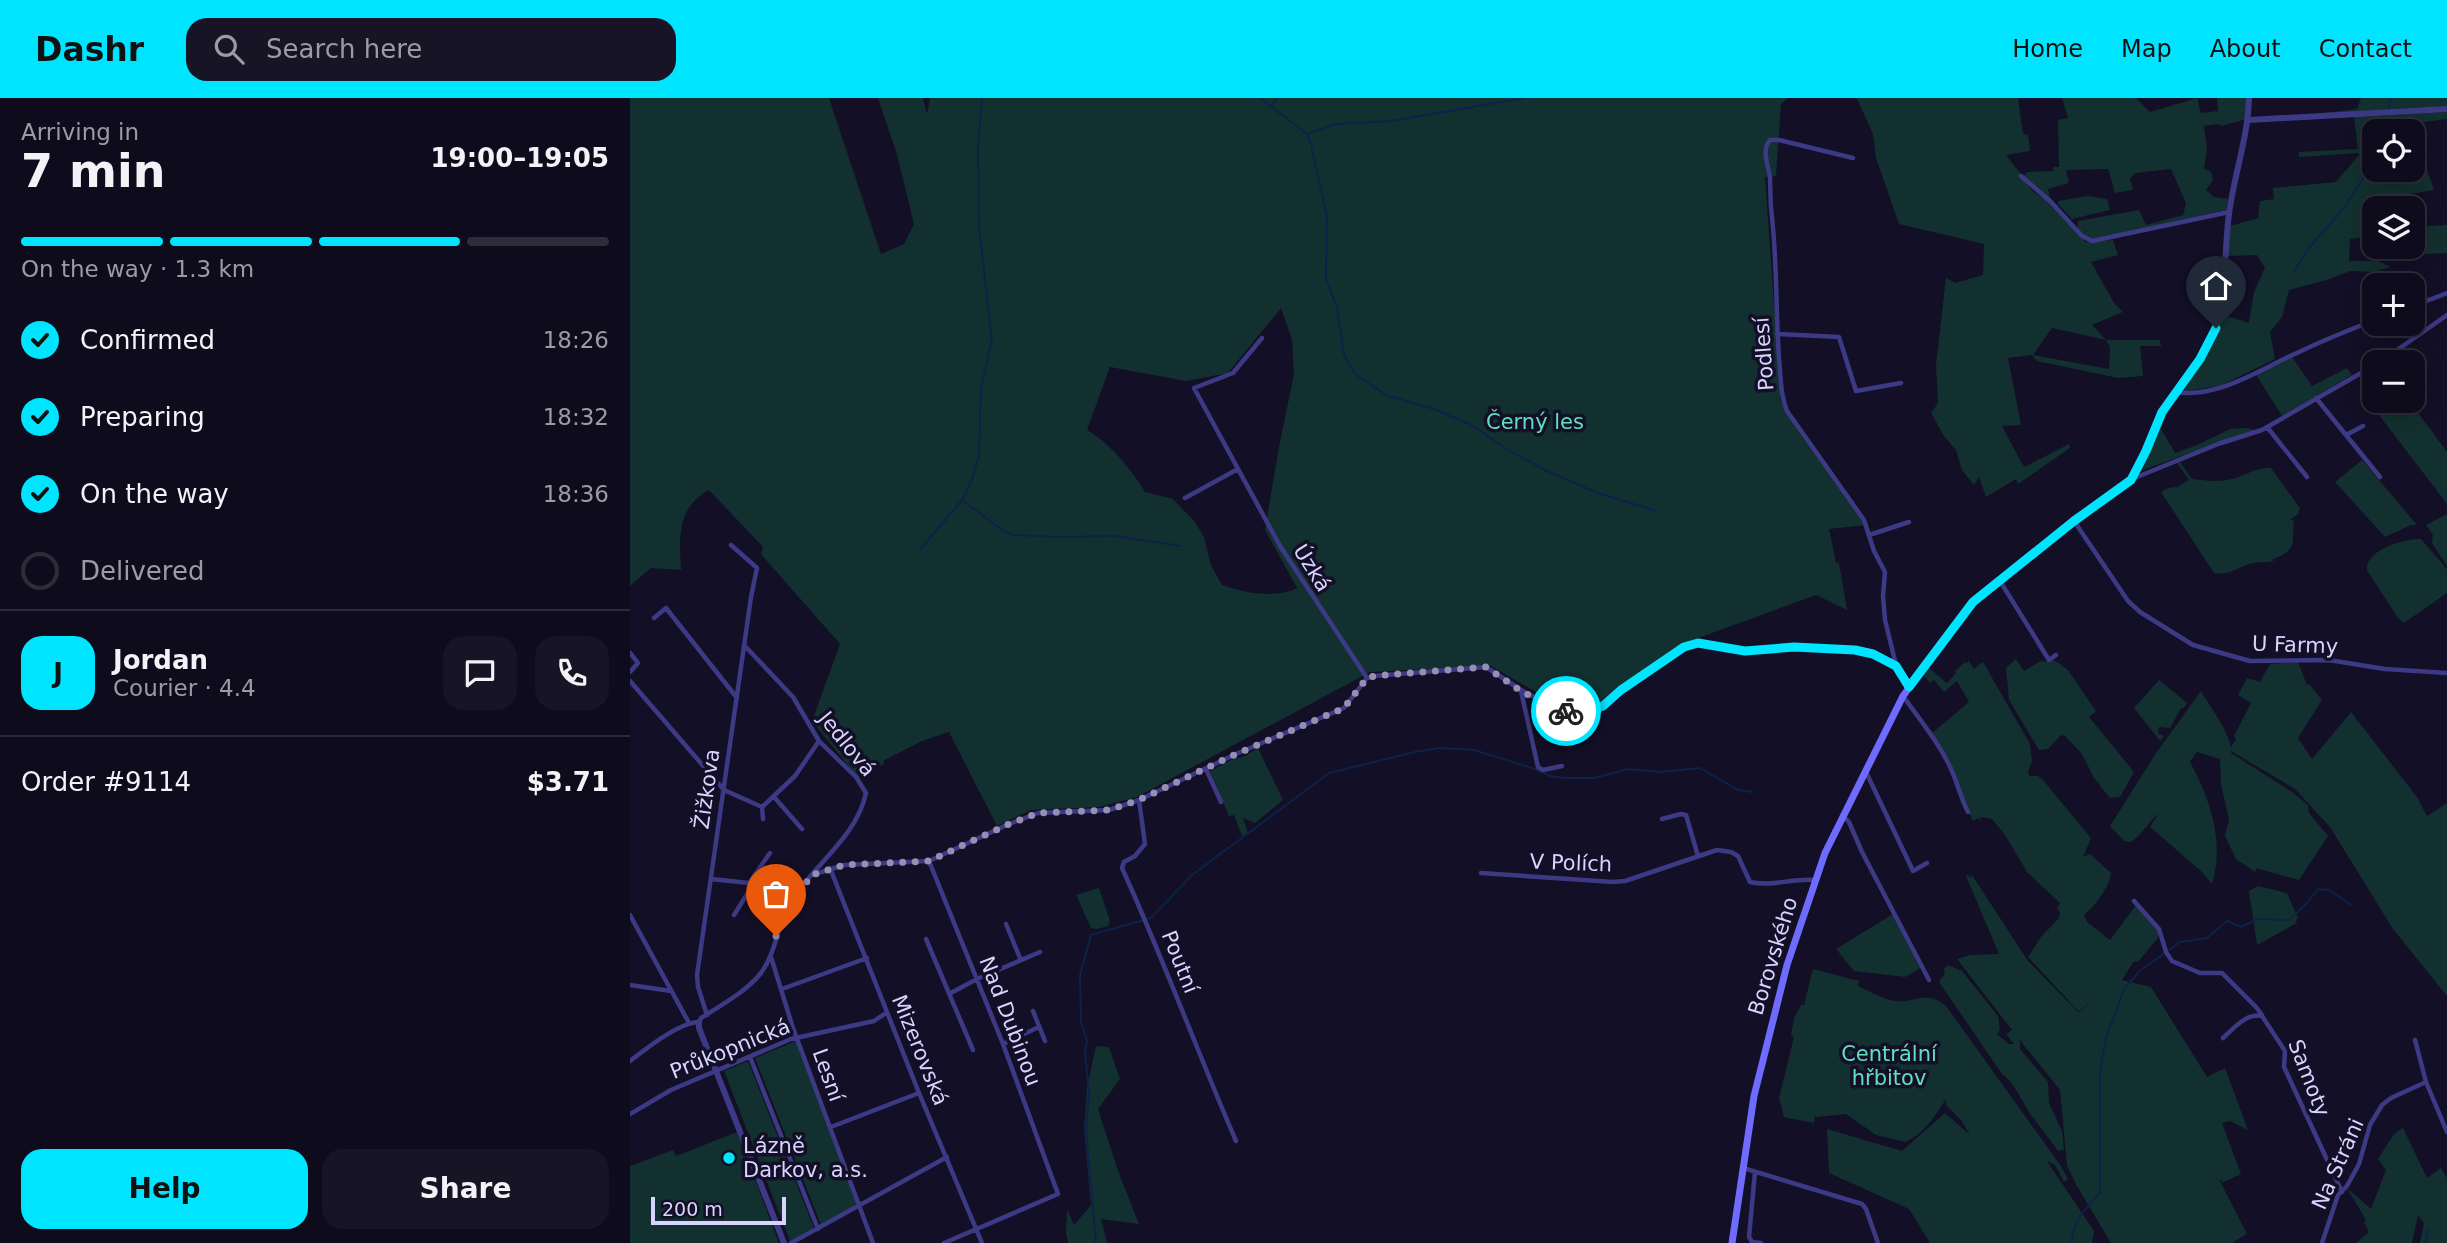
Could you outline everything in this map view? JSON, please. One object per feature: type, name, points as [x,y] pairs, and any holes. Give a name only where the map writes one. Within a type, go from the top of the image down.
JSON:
[{"type":"main road","name":"Borovského","points":[[1732,1243],[1742,1168],[1768,1036],[1787,965],[1815,880],[1903,696],[1973,602],[2074,521],[2131,480]]},
{"type":"street","points":[[2139,471],[2140,460],[2162,412],[2200,359],[2216,328],[2222,296],[2229,212],[2248,120],[2249,98]]},
{"type":"street","points":[[2248,120],[2447,109]]},
{"type":"street","name":"Podlesí","points":[[1853,158],[1779,140],[1770,139],[1767,142],[1783,400],[1787,411],[1864,520],[1885,572],[1885,620],[1896,666],[1909,687]]},
{"type":"street","points":[[2021,176],[2051,202],[2082,236],[2092,241],[2229,212]]},
{"type":"street","points":[[2425,301],[2447,293]]},
{"type":"street","points":[[2397,350],[2447,315]]},
{"type":"street","points":[[2176,392],[2222,387],[2362,325]]},
{"type":"street","points":[[1777,334],[1839,337],[1856,391],[1900,383]]},
{"type":"street","name":"Úzká","points":[[1262,338],[1233,373],[1194,388],[1301,580],[1367,678]]},
{"type":"street","points":[[2131,480],[2139,471],[2267,427],[2362,372]]},
{"type":"street","points":[[2316,398],[2381,477]]},
{"type":"street","points":[[2346,435],[2363,426]]},
{"type":"street","points":[[2267,427],[2306,477]]},
{"type":"street","points":[[1185,498],[1238,469]]},
{"type":"street","name":"U Farmy","points":[[2074,521],[2128,601],[2140,612],[2193,645],[2250,661],[2329,660],[2385,669],[2447,673]]},
{"type":"street","points":[[1869,535],[1909,522]]},
{"type":"street","name":"Žižkova","points":[[707,1015],[697,975],[757,568],[732,545]]},
{"type":"street","points":[[1999,580],[2049,660],[2056,655]]},
{"type":"street","points":[[654,618],[666,608],[737,698]]},
{"type":"street","points":[[630,1061],[689,1023],[699,1022],[748,987],[771,956],[788,906],[812,875],[859,864],[929,861],[1038,813],[1109,810],[1139,800],[1344,708],[1367,678],[1486,667],[1521,691],[1550,706],[1578,713],[1596,709],[1684,647],[1698,643],[1745,651],[1794,647],[1855,650],[1873,654],[1896,666]]},
{"type":"street","name":"Jedlová","points":[[744,645],[793,696],[819,741],[856,777],[866,793],[856,820],[812,875]]},
{"type":"street","points":[[630,653],[638,663],[630,672]]},
{"type":"street","points":[[630,681],[724,790],[762,807]]},
{"type":"street","points":[[1521,691],[1538,767],[1543,770],[1562,766]]},
{"type":"street","points":[[1903,696],[1943,754],[1968,812]]},
{"type":"street","points":[[762,807],[794,776],[819,741]]},
{"type":"street","points":[[1206,769],[1221,802]]},
{"type":"street","points":[[1866,771],[1913,871],[1927,863]]},
{"type":"street","points":[[774,797],[802,829]]},
{"type":"street","name":"Poutní","points":[[1139,800],[1145,844],[1135,856],[1124,862],[1122,868],[1170,976],[1202,1062],[1237,1141]]},
{"type":"street","points":[[762,807],[763,819]]},
{"type":"street","points":[[1662,819],[1686,815],[1698,856]]},
{"type":"street","points":[[1844,817],[1849,822],[1929,980]]},
{"type":"street","name":"V Polích","points":[[1481,873],[1625,881],[1717,850],[1738,856],[1750,882],[1760,884],[1815,880]]},
{"type":"street","points":[[734,915],[749,891],[749,883],[770,853]]},
{"type":"street","name":"Nad Dubinou","points":[[929,861],[1003,1044],[1058,1194],[977,1230]]},
{"type":"street","name":"Mizerovská","points":[[830,869],[867,958],[886,1013],[982,1243]]},
{"type":"street","points":[[711,879],[749,883]]},
{"type":"street","name":"Samoty","points":[[2134,901],[2159,929],[2166,953],[2172,961],[2200,973],[2221,973],[2256,1006],[2285,1051],[2284,1067],[2342,1192]]},
{"type":"street","points":[[630,915],[689,1023]]},
{"type":"street","points":[[1006,923],[1020,958]]},
{"type":"street","points":[[926,939],[972,1050]]},
{"type":"street","points":[[949,995],[1020,958],[1040,952]]},
{"type":"street","name":"Lesní","points":[[771,956],[797,1037],[873,1243]]},
{"type":"street","points":[[782,989],[867,958]]},
{"type":"street","points":[[630,985],[671,991]]},
{"type":"street","points":[[1033,1011],[1045,1041]]},
{"type":"street","name":"Průkopnická","points":[[630,1114],[671,1090],[797,1037],[874,1021],[886,1013]]},
{"type":"street","points":[[2223,1038],[2246,1019],[2255,1015],[2262,1016]]},
{"type":"street","points":[[699,1022],[699,1028],[784,1243]]},
{"type":"street","points":[[1003,1044],[1039,1027]]},
{"type":"street","points":[[2415,1040],[2426,1083],[2447,1132]]},
{"type":"street","points":[[750,1057],[818,1229]]},
{"type":"street","name":"Na Stráni","points":[[2322,1243],[2338,1195],[2359,1164],[2370,1125],[2382,1105],[2391,1098],[2426,1083]]},
{"type":"street","points":[[831,1127],[919,1093]]},
{"type":"street","points":[[2438,1111],[2447,1108]]},
{"type":"street","points":[[791,1243],[947,1157]]},
{"type":"street","points":[[1742,1168],[1862,1204],[1878,1243]]},
{"type":"street","points":[[1755,1172],[1749,1240],[1761,1243]]},
{"type":"street","points":[[944,1243],[977,1230]]},
{"type":"green space","name":"Černý les","points":[[630,98],[829,98],[881,254],[904,244],[914,224],[896,151],[878,98],[923,98],[927,114],[930,98],[1788,98],[1781,104],[1776,176],[1765,177],[1781,402],[1866,525],[1829,529],[1836,563],[1839,563],[1847,610],[1816,595],[1690,641],[1597,706],[1557,704],[1491,666],[1370,672],[1137,797],[1099,807],[1031,810],[997,826],[949,732],[922,741],[883,761],[884,764],[858,778],[812,721],[840,644],[761,554],[763,547],[709,490],[691,505],[682,524],[681,570],[651,568],[630,586]],"holes":[[[1281,308],[1292,340],[1294,374],[1265,530],[1297,588],[1270,594],[1250,592],[1222,585],[1211,565],[1204,537],[1195,522],[1173,499],[1145,492],[1120,458],[1087,430],[1110,367],[1186,381],[1228,373]]]},
{"type":"green space","points":[[1854,98],[2018,98],[2023,134],[2028,135],[2030,151],[2006,155],[2023,177],[2027,172],[2053,171],[2054,167],[2059,167],[2058,120],[2068,118],[2062,98],[2136,98],[2150,112],[2197,98],[2201,113],[2218,111],[2217,98],[2246,98],[2246,119],[2222,126],[2204,126],[2207,148],[2204,169],[2211,172],[2213,180],[2206,190],[2214,197],[2228,199],[2226,210],[2095,239],[2086,238],[2077,228],[2078,221],[2139,210],[2146,225],[2183,215],[2186,203],[2171,169],[2135,173],[2130,179],[2133,190],[2115,193],[2108,169],[2066,170],[2069,183],[2048,189],[2050,198],[2026,183],[2053,205],[2086,242],[2113,240],[2118,255],[2091,262],[2114,303],[2123,312],[2092,325],[2106,340],[2160,340],[2161,346],[2140,346],[2143,376],[2118,378],[2037,361],[2032,355],[2008,358],[2021,425],[2002,426],[2024,467],[2069,444],[2070,448],[2018,484],[2016,479],[1986,497],[1979,477],[1974,485],[1962,470],[1956,450],[1944,436],[1931,413],[1938,403],[1936,365],[1946,278],[1955,283],[1983,275],[1984,244],[1899,224],[1876,158],[1873,134],[1857,99]],"holes":[[[2052,328],[2106,340],[2110,347],[2109,369],[2033,355]]]},
{"type":"green space","points":[[2361,98],[2447,98],[2447,106],[2316,114],[2357,109]]},
{"type":"green space","points":[[2447,112],[2447,119],[2425,122],[2425,119],[2362,119],[2362,182],[2425,182],[2425,164],[2434,190],[2397,196],[2362,196],[2362,238],[2350,239],[2349,261],[2378,261],[2391,267],[2373,272],[2350,271],[2289,290],[2282,317],[2270,332],[2275,359],[2220,386],[2185,391],[2181,389],[2221,314],[2249,323],[2254,292],[2265,268],[2257,255],[2228,256],[2230,226],[2258,218],[2260,201],[2274,199],[2273,188],[2336,182],[2359,153],[2299,157],[2299,152],[2358,149],[2354,117]]},
{"type":"green space","points":[[2088,196],[2107,199],[2110,210],[2072,219],[2058,204],[2058,201]]},
{"type":"green space","points":[[2447,225],[2447,253],[2425,254],[2425,226]]},
{"type":"green space","points":[[2292,357],[2312,386],[2347,368],[2352,375],[2282,416],[2255,373]]},
{"type":"green space","points":[[2179,394],[2161,429],[2175,453],[2230,429],[2255,430],[2137,472],[2166,413]]},
{"type":"green space","points":[[2418,413],[2447,452],[2447,504],[2379,415]]},
{"type":"green space","points":[[2362,460],[2417,525],[2411,525],[2385,537],[2335,482]]},
{"type":"green space","points":[[2179,461],[2192,479],[2207,481],[2232,479],[2271,468],[2300,508],[2298,514],[2290,520],[2294,520],[2290,549],[2271,560],[2275,561],[2250,564],[2227,573],[2214,573],[2161,492],[2189,480],[2177,463]]},
{"type":"green space","points":[[2447,514],[2447,566],[2432,543],[2433,535],[2426,525]]},
{"type":"green space","points":[[2421,539],[2447,569],[2447,593],[2404,623],[2367,570],[2368,563],[2387,547]]},
{"type":"green space","points":[[2016,659],[2024,671],[2041,661],[2054,660],[2068,670],[2096,711],[2089,717],[2134,772],[2120,797],[2110,798],[2094,778],[2082,754],[2065,736],[2061,735],[2048,749],[2039,750],[2009,700],[2006,668]]},
{"type":"green space","points":[[1968,660],[1974,669],[1983,662],[2030,744],[2032,761],[2029,776],[2038,776],[2043,780],[2091,838],[2083,857],[2090,854],[2111,873],[2101,896],[2084,915],[2087,922],[2110,940],[2136,905],[2159,931],[2158,938],[2138,962],[2134,961],[2122,980],[2151,987],[2207,1077],[2225,1068],[2248,1130],[2230,1121],[2222,1123],[2241,1174],[2223,1182],[2219,1179],[2247,1234],[2232,1243],[2111,1243],[2067,1166],[2060,1090],[2015,1034],[2020,1041],[2020,1049],[2048,1082],[2049,1103],[2062,1131],[2064,1150],[2058,1151],[1939,982],[1948,965],[1962,971],[1998,1016],[2000,1030],[1997,1034],[2009,1044],[2014,1044],[2006,1034],[2012,1030],[1957,959],[1970,955],[1999,954],[1966,876],[1968,874],[1970,878],[1972,875],[2028,961],[2078,1012],[2096,999],[2078,1011],[2028,957],[2041,937],[2059,918],[2060,912],[2057,908],[2060,903],[2027,872],[1992,819],[1980,817],[1981,822],[1978,818],[1973,821],[1932,733],[1969,702],[1957,681],[1944,692],[1934,680],[1930,683],[1923,674],[1928,667],[1947,683],[1955,671],[1965,662],[1968,663]]},
{"type":"green space","points":[[2298,662],[2307,685],[2309,684],[2322,700],[2298,738],[2312,759],[2351,712],[2417,797],[2427,816],[2447,803],[2447,996],[2393,929],[2330,827],[2295,789],[2231,751],[2308,805],[2309,813],[2328,836],[2299,880],[2256,868],[2255,872],[2236,859],[2225,836],[2229,819],[2221,785],[2220,759],[2197,752],[2190,762],[2204,791],[2216,837],[2216,868],[2212,884],[2150,827],[2159,813],[2131,842],[2124,841],[2110,826],[2156,753],[2201,691],[2222,725],[2231,747],[2251,703],[2238,695],[2247,678],[2260,682],[2270,664]]},
{"type":"green space","points":[[2159,680],[2187,703],[2181,708],[2170,728],[2159,727],[2158,733],[2164,736],[2160,741],[2134,708]]},
{"type":"green space","points":[[1258,748],[1283,800],[1255,823],[1243,818],[1248,833],[1242,836],[1234,815],[1229,816],[1210,771]]},
{"type":"green space","points":[[2258,886],[2287,893],[2298,918],[2297,923],[2257,945],[2249,891]]},
{"type":"green space","points":[[1099,888],[1110,921],[1108,926],[1097,929],[1091,928],[1076,895]]},
{"type":"green space","points":[[1893,914],[1920,968],[1905,977],[1854,971],[1836,949]]},
{"type":"green space","name":"Centrální hřbitov","points":[[1813,969],[1859,981],[1858,986],[1887,999],[1904,1001],[1927,997],[1946,1006],[2061,1166],[2068,1179],[2064,1182],[2055,1165],[2047,1161],[2094,1231],[2092,1243],[1930,1243],[1909,1209],[1829,1173],[1827,1129],[1902,1151],[1945,1113],[1970,1135],[1961,1120],[1946,1105],[1946,1099],[1924,1129],[1905,1142],[1876,1135],[1846,1114],[1815,1115],[1814,1123],[1784,1117],[1779,1098],[1794,1037],[1791,1036],[1794,1018],[1801,1005],[1804,1005]]},
{"type":"green space","points":[[796,1041],[856,1203],[855,1207],[821,1225],[755,1058]]},
{"type":"green space","points":[[1096,1046],[1109,1047],[1120,1079],[1098,1109],[1139,1224],[1101,1219],[1107,1243],[1068,1243],[1067,1209],[1074,1225],[1091,1205],[1084,1129],[1087,1087]]},
{"type":"green space","points":[[748,1061],[814,1228],[790,1241],[724,1071]]},
{"type":"green space","points":[[2403,1128],[2427,1178],[2441,1168],[2447,1178],[2447,1243],[2420,1243],[2424,1223],[2418,1215],[2412,1243],[2356,1243],[2369,1232],[2364,1222],[2366,1220],[2347,1188],[2371,1209],[2386,1170],[2378,1159],[2394,1134]]},
{"type":"green space","points":[[737,1132],[779,1243],[630,1243],[630,1166],[673,1150],[676,1156]]},
{"type":"waterway","points":[[982,98],[978,146],[979,228],[992,339],[981,389],[979,456],[962,500],[1005,532],[1014,535],[1115,536],[1181,546]]},
{"type":"waterway","points":[[1260,98],[1307,134],[1336,124],[1392,121],[1524,98]]},
{"type":"waterway","points":[[1272,106],[1277,98]]},
{"type":"waterway","points":[[2388,110],[2391,98]]},
{"type":"waterway","points":[[2386,119],[2387,115]]},
{"type":"waterway","points":[[1307,134],[1327,217],[1326,278],[1337,308],[1344,355],[1356,375],[1386,395],[1431,408],[1472,425],[1508,450],[1547,471],[1595,492],[1656,511]]},
{"type":"waterway","points":[[2294,272],[2308,249],[2343,209],[2362,180]]},
{"type":"waterway","points":[[920,550],[962,500]]},
{"type":"waterway","points":[[1096,1243],[1086,1131],[1089,1092],[1085,1053],[1087,1041],[1081,1022],[1080,975],[1091,935],[1151,918],[1192,875],[1329,773],[1415,752],[1440,748],[1474,750],[1550,776],[1564,778],[1594,778],[1628,769],[1660,772],[1700,768],[1738,790],[1752,792]]},
{"type":"waterway","points":[[2072,1243],[2077,1222],[2100,1193],[2100,1073],[2106,1038],[2124,989],[2140,971],[2180,942],[2207,938],[2227,921],[2241,927],[2258,919],[2289,920],[2318,889],[2329,890],[2351,905]]},
{"type":"waterway","points":[[2426,1243],[2427,1230]]},
{"type":"way so far","points":[[776,936],[788,906],[812,875],[844,865],[929,861],[1038,813],[1109,810],[1139,800],[1236,754],[1344,708],[1367,678],[1374,676],[1486,667],[1521,691],[1566,711]]},
{"type":"place","name":"Lázně Darkov, a.s.","points":[[729,1158]]},
{"type":"route","points":[[1566,711],[1586,712],[1603,706],[1621,690],[1684,647],[1698,643],[1745,651],[1794,647],[1855,650],[1873,654],[1896,666],[1909,687],[1973,602],[2074,521],[2131,480],[2162,412],[2200,359],[2216,328]]}]
